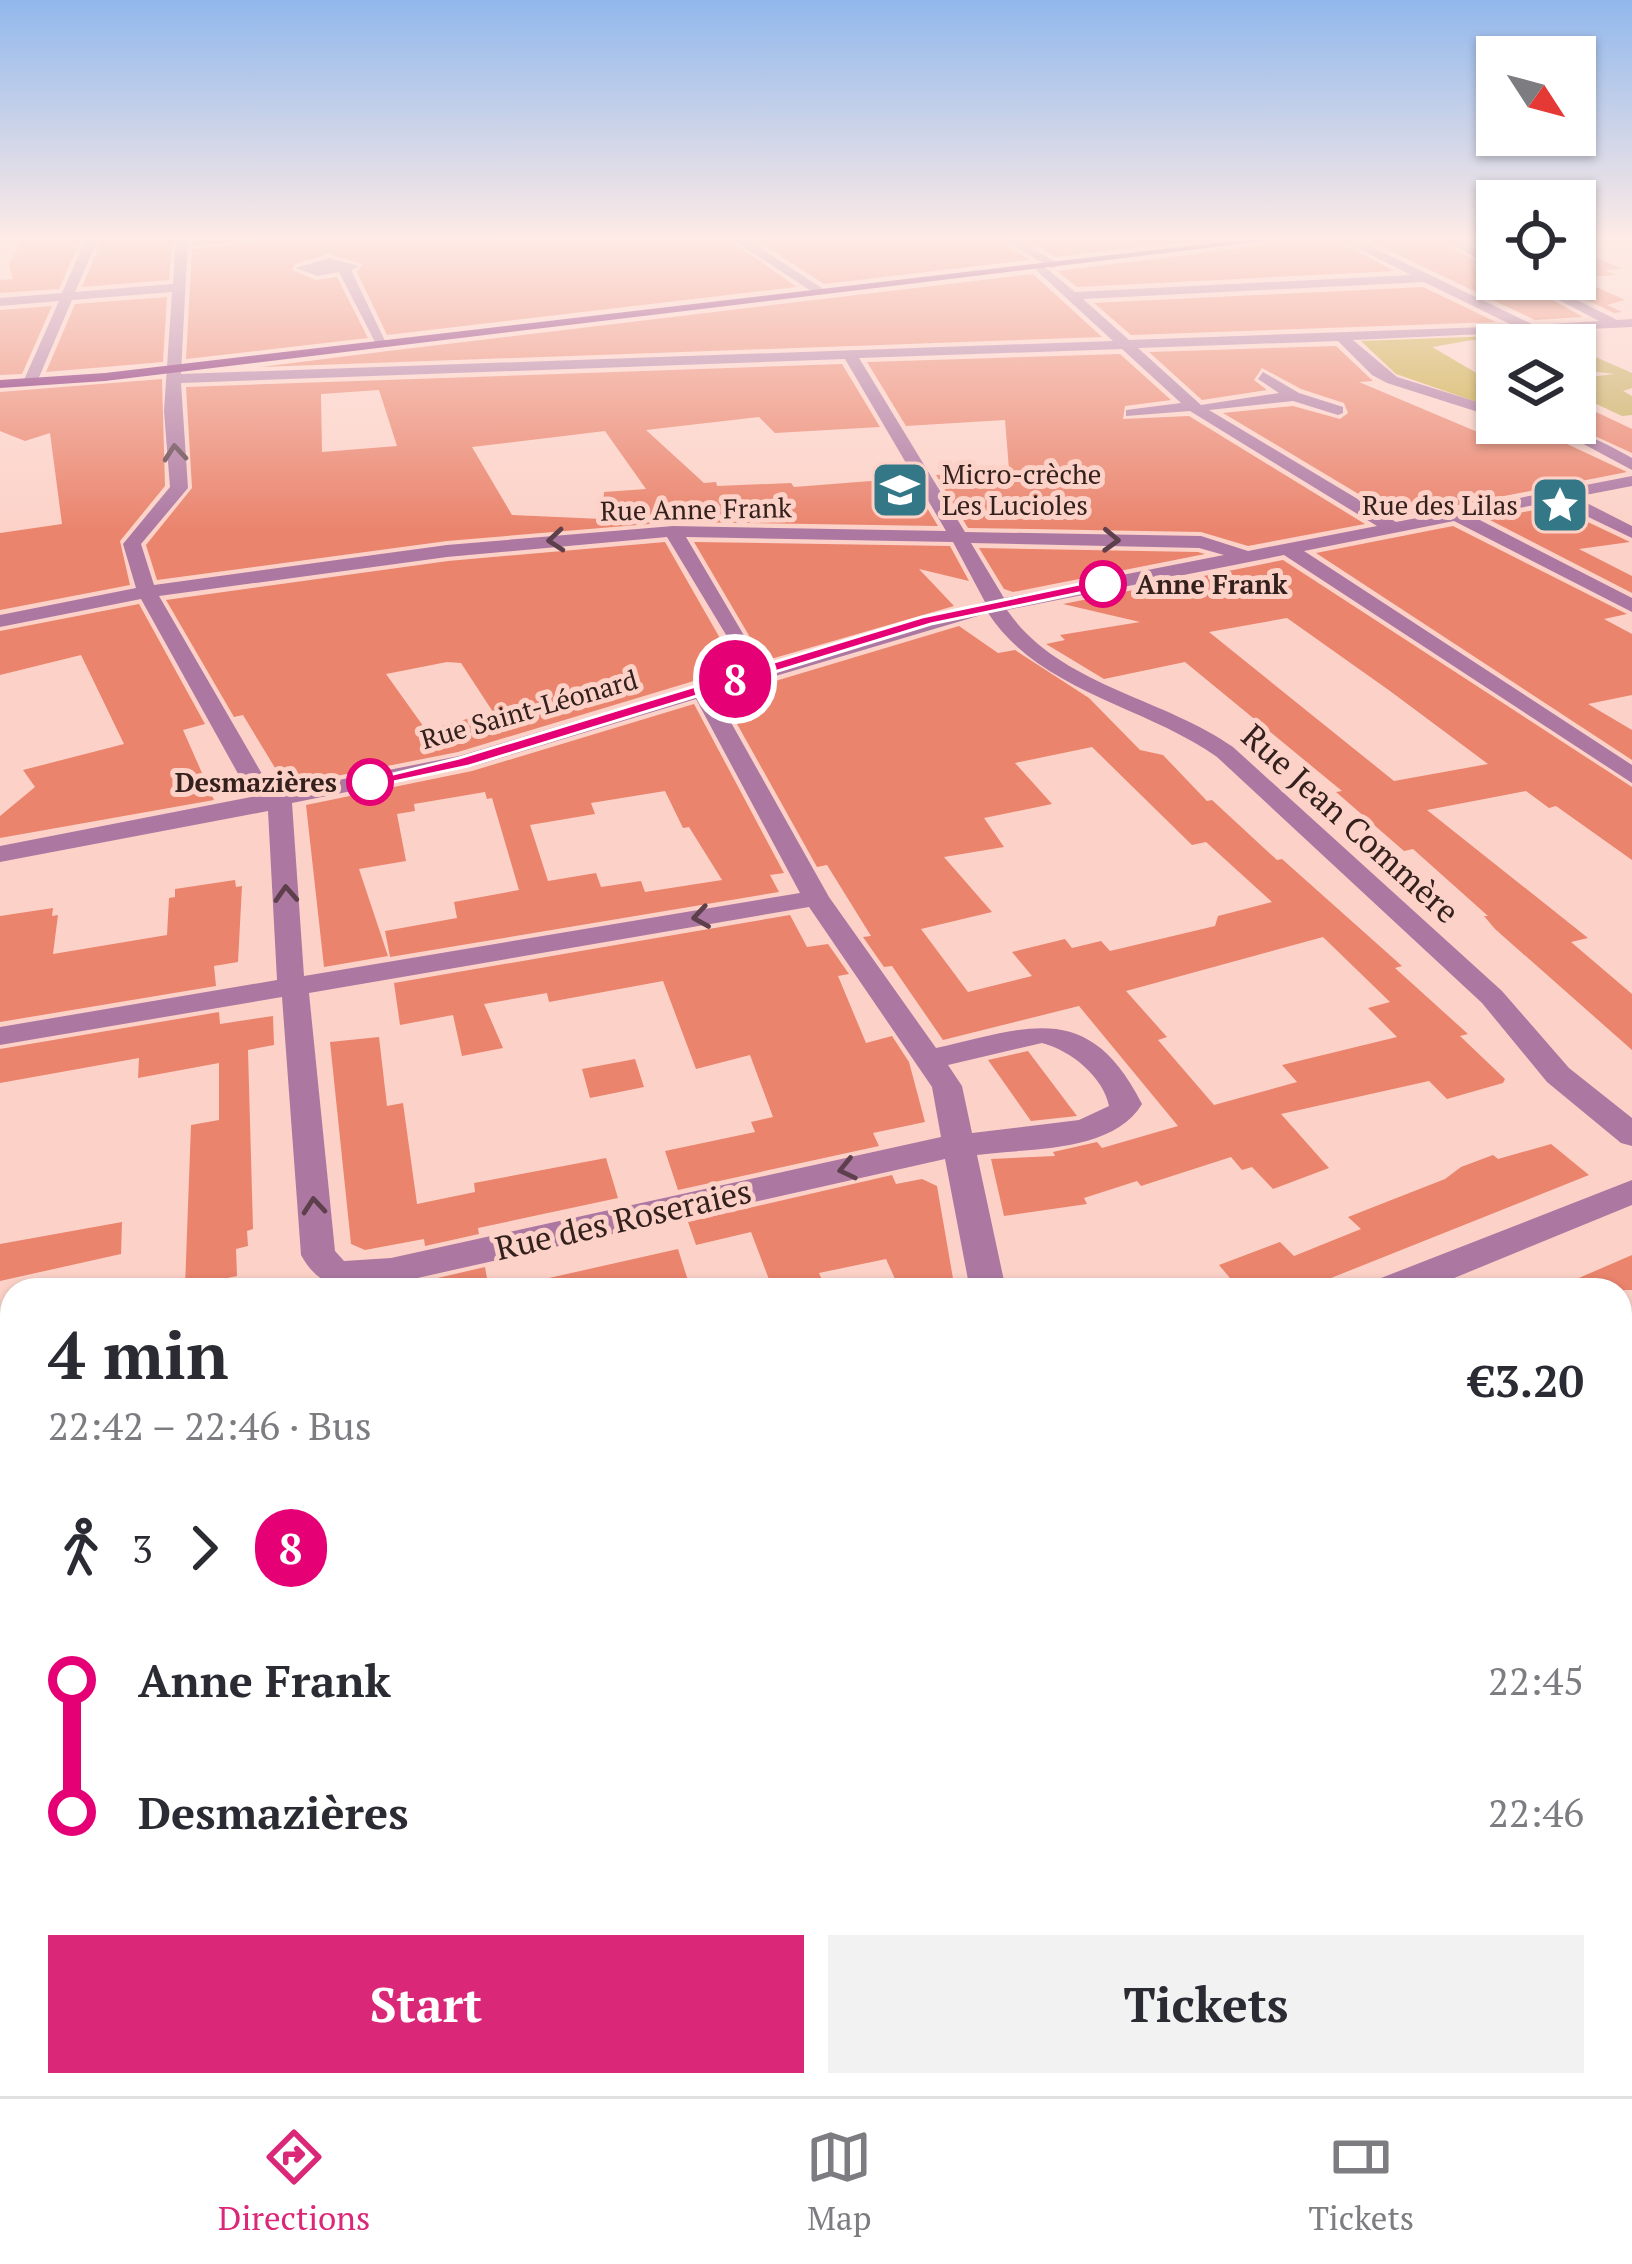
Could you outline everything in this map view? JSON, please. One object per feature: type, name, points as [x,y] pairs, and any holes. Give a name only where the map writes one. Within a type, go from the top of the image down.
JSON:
[{"type":"main road","points":[[0,384],[174,373],[461,335]]},
{"type":"street","points":[[30,382],[51,335]]},
{"type":"street","points":[[175,335],[179,488],[132,544],[147,592],[274,802]]},
{"type":"street","points":[[378,335],[383,344]]},
{"type":"street","points":[[1116,335],[1200,406],[1395,529]]},
{"type":"street","points":[[174,373],[270,375],[1402,335]]},
{"type":"street","points":[[1342,337],[1377,372],[1392,380],[1476,406]]},
{"type":"street","name":"Rue Jean Commère","points":[[849,354],[959,537],[998,615],[1067,675],[1198,733],[1225,752],[1492,998],[1558,1075],[1632,1136]]},
{"type":"street","points":[[270,357],[266,374],[270,375]]},
{"type":"street","points":[[1263,376],[1294,396],[1338,410]]},
{"type":"street","points":[[1132,413],[1294,396]]},
{"type":"street","points":[[1595,444],[1632,464]]},
{"type":"street","name":"Rue Saint-Léonard","points":[[0,854],[463,762],[927,620],[1632,481]]},
{"type":"street","points":[[1560,496],[1632,533]]},
{"type":"street","points":[[1458,516],[1632,606]]},
{"type":"street","points":[[673,531],[748,653],[754,674]]},
{"type":"street","name":"Rue Anne Frank","points":[[0,621],[147,592],[449,550],[673,531],[1201,542],[1247,557]]},
{"type":"street","points":[[1288,549],[1632,776]]},
{"type":"street","points":[[701,689],[816,898],[947,1086],[986,1278]]},
{"type":"street","name":"Rue des Roseraies","points":[[274,802],[321,1278]]},
{"type":"street","points":[[0,1036],[816,898]]},
{"type":"street","name":"Rue des Roseraies","points":[[347,1278],[961,1144],[1085,1130],[1120,1114],[1126,1104],[1089,1054],[1058,1035],[1042,1034],[928,1060]]},
{"type":"street","points":[[1419,1278],[1632,1192]]},
{"type":"shaded area","points":[[1476,337],[1432,347],[1476,373],[1476,402],[1396,374],[1361,341]]},
{"type":"shaded area","points":[[1596,357],[1632,373],[1632,388],[1623,391],[1632,396],[1632,415],[1622,416],[1596,404],[1596,376],[1615,374],[1596,372]]},
{"type":"building","points":[[0,335],[39,335],[22,374],[0,375]]},
{"type":"building","points":[[62,335],[165,335],[163,362],[46,372]]},
{"type":"building","points":[[187,335],[368,338],[186,359]]},
{"type":"building","points":[[524,335],[1102,337],[261,367]]},
{"type":"building","points":[[1336,346],[1373,381],[1359,382],[1476,431],[1476,444],[1567,444],[1627,472],[1397,517],[1223,413],[1293,406],[1340,419],[1348,413],[1344,403],[1301,389],[1262,368],[1254,380],[1267,390],[1202,400],[1149,352]]},
{"type":"building","points":[[1120,354],[1171,400],[1125,406],[1123,419],[1189,416],[1365,524],[1248,546],[1201,532],[968,528],[936,475],[1009,469],[1005,420],[906,426],[867,362]]},
{"type":"building","points":[[842,364],[880,427],[775,433],[759,417],[646,430],[704,483],[716,482],[717,486],[791,483],[794,487],[909,478],[938,526],[673,522],[447,541],[157,580],[146,545],[192,488],[186,387]],"holes":[[[379,390],[397,446],[322,452],[321,394]],[[605,431],[646,489],[604,492],[602,519],[512,515],[472,447]]]},
{"type":"building","points":[[162,379],[165,486],[120,541],[130,585],[0,610],[0,533],[62,524],[50,433],[25,441],[0,431],[0,392]]},
{"type":"building","points":[[1596,412],[1632,429],[1632,453],[1596,437]]},
{"type":"building","points":[[1554,506],[1630,542],[1579,549],[1632,576],[1632,593],[1488,519]]},
{"type":"building","points":[[1453,526],[1627,614],[1604,619],[1632,634],[1632,695],[1588,704],[1632,730],[1632,760],[1316,553]]},
{"type":"building","points":[[665,542],[737,668],[458,752],[286,786],[243,715],[234,717],[166,600],[448,561]],"holes":[[[461,663],[493,712],[426,730],[386,674]]]},
{"type":"building","points":[[694,542],[950,546],[969,581],[919,569],[954,606],[764,661]]},
{"type":"building","points":[[979,548],[1205,554],[1013,592],[1004,589]]},
{"type":"building","points":[[1283,560],[1632,787],[1632,860],[1556,806],[1549,808],[1526,791],[1427,810],[1588,938],[1571,942],[1632,994],[1632,1050],[1413,849],[1404,851],[1336,792],[1342,791],[1185,662],[1104,679],[1046,644],[1065,640],[1060,635],[1140,622],[1063,604]],"holes":[[[1287,618],[1488,764],[1394,781],[1209,632]]]},
{"type":"building","points":[[139,604],[205,724],[183,730],[214,800],[0,838],[0,816],[35,787],[23,770],[124,744],[81,655],[0,675],[0,631]]},
{"type":"building","points":[[959,626],[998,653],[1015,650],[1089,698],[1140,750],[1163,755],[1207,801],[1212,800],[1277,860],[1282,859],[1402,966],[1395,968],[1468,1034],[1460,1036],[1505,1079],[1447,1099],[1429,1081],[1281,1114],[1329,1168],[1273,1189],[1252,1167],[1242,1170],[1231,1157],[1141,1186],[1137,1181],[1084,1198],[1087,1204],[1004,1216],[991,1159],[1055,1156],[1053,1152],[1097,1142],[1102,1148],[1178,1126],[1079,1006],[943,1040],[892,966],[884,967],[863,937],[871,936],[827,865],[817,867],[722,697]],"holes":[[[1092,747],[1192,845],[1206,842],[1272,902],[1218,916],[1215,926],[1110,951],[1101,941],[1072,948],[1065,939],[1012,952],[1032,976],[968,992],[921,929],[992,912],[944,857],[1004,847],[984,818],[1052,804],[1015,763]],[[1323,937],[1390,1002],[1368,1008],[1397,1037],[1282,1065],[1297,1082],[1214,1105],[1158,1040],[1167,1037],[1126,991]]]},
{"type":"building","points":[[694,704],[784,873],[770,875],[779,892],[390,957],[385,931],[457,918],[454,902],[519,890],[492,798],[487,799],[485,792],[414,804],[415,811],[397,814],[406,861],[359,869],[388,956],[324,967],[306,805],[472,771]],"holes":[[[665,791],[683,828],[689,827],[722,880],[645,892],[641,881],[601,887],[596,873],[548,881],[530,825],[595,814],[591,803]]]},
{"type":"building","points":[[235,880],[236,887],[242,886],[238,962],[214,966],[216,986],[0,1022],[0,916],[53,908],[52,916],[58,915],[53,954],[167,935],[169,898],[175,897],[175,889]]},
{"type":"building","points":[[790,915],[807,947],[828,944],[849,974],[838,976],[866,1043],[892,1036],[909,1062],[925,1122],[873,1133],[879,1146],[678,1190],[665,1151],[755,1132],[751,1122],[773,1117],[750,1055],[696,1069],[663,981],[549,1002],[547,993],[484,1004],[503,1048],[462,1056],[453,1015],[400,1025],[394,983]]},
{"type":"building","points":[[219,1012],[220,1024],[273,1016],[274,1045],[248,1050],[253,1229],[247,1231],[248,1246],[236,1249],[237,1276],[185,1278],[191,1125],[219,1120],[219,1063],[138,1078],[139,1058],[0,1083],[0,1049]]},
{"type":"building","points":[[379,1037],[387,1106],[403,1103],[417,1204],[475,1192],[474,1183],[606,1158],[618,1198],[478,1228],[479,1234],[425,1246],[424,1239],[365,1250],[351,1244],[330,1042]]},
{"type":"building","points":[[1028,1051],[1077,1116],[1031,1121],[988,1060]]},
{"type":"building","points":[[635,1059],[644,1087],[590,1098],[582,1069]]},
{"type":"building","points":[[1551,1144],[1589,1175],[1331,1278],[1230,1278],[1219,1265],[1280,1242],[1294,1256],[1361,1229],[1348,1217],[1445,1179],[1461,1167],[1493,1155],[1498,1159]]},
{"type":"building","points":[[892,1175],[896,1184],[922,1179],[937,1186],[953,1278],[895,1278],[886,1259],[819,1273],[821,1278],[768,1278],[751,1232],[696,1245],[688,1222]]},
{"type":"building","points":[[122,1222],[121,1254],[13,1278],[0,1278],[0,1244]]},
{"type":"building","points":[[678,1249],[687,1278],[549,1278]]},
{"type":"building","points":[[1632,1255],[1632,1278],[1579,1278]]},
{"type":"building","points":[[485,1267],[487,1278],[438,1278]]},
{"type":"bus line","name":"8","points":[[370,782],[463,762],[927,620],[1103,584]]},
{"type":"place","name":"Micro-crèche Les Lucioles","points":[[900,490]]},
{"type":"place","name":"Rue des Lilas","points":[[1560,505]]},
{"type":"place","name":"Anne Frank","points":[[1103,584]]},
{"type":"place","name":"Desmazières","points":[[370,782]]}]
